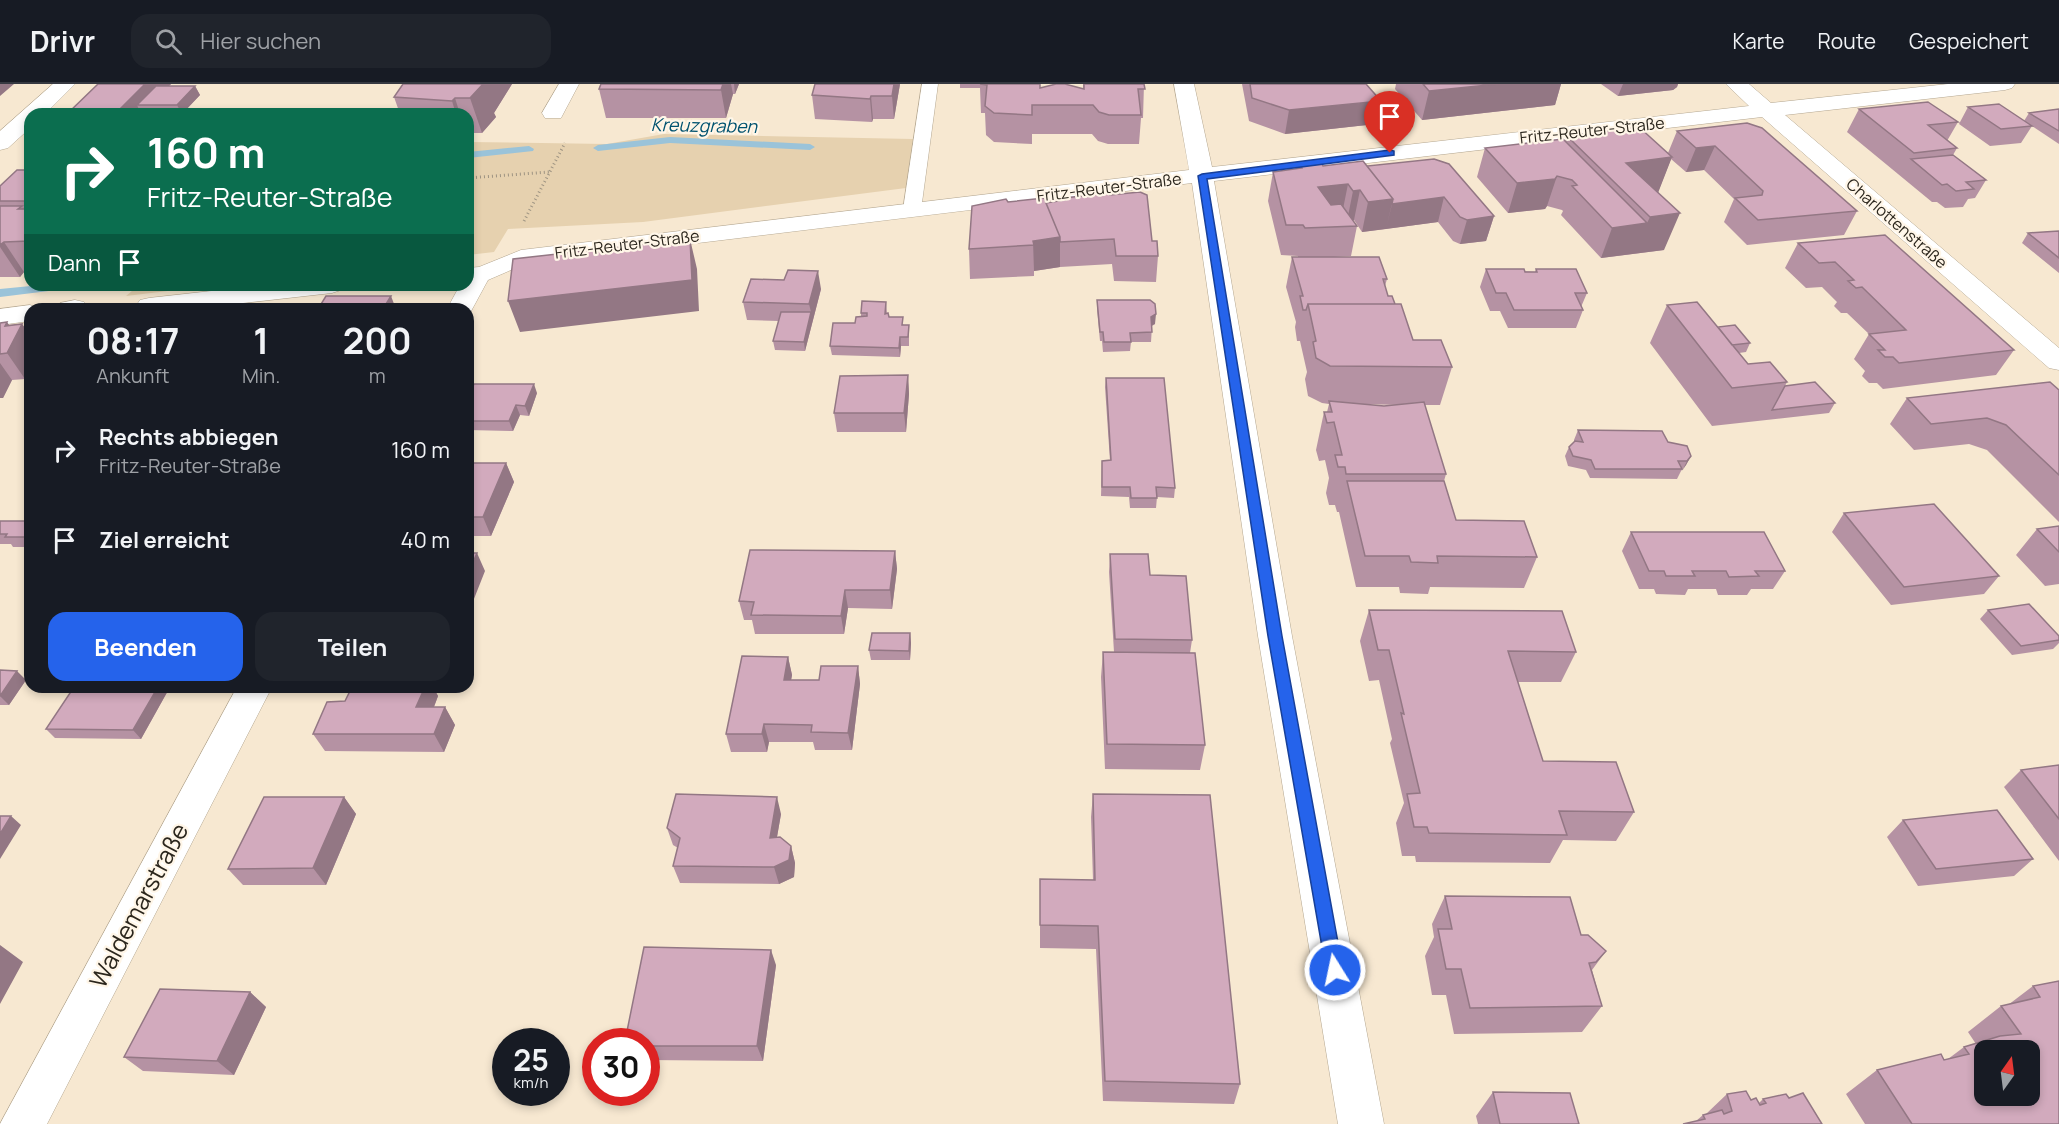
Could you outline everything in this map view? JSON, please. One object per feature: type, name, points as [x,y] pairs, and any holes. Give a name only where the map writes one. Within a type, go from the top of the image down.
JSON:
[{"type":"street","points":[[39,108],[65,84]]},
{"type":"street","points":[[553,113],[568,84]]},
{"type":"street","points":[[1184,84],[1202,176],[1275,636],[1361,1124]]},
{"type":"street","name":"Charlottenstraße","points":[[1736,84],[2059,362]]},
{"type":"street","name":"Fritz-Reuter-Straße","points":[[474,277],[521,257],[2005,84]]},
{"type":"street","points":[[0,143],[24,121]]},
{"type":"street","points":[[175,303],[280,291]]},
{"type":"street","points":[[0,317],[24,314]]},
{"type":"street","name":"Waldemarstraße","points":[[23,1124],[252,693]]},
{"type":"lane","points":[[912,210],[930,84]]},
{"type":"path","points":[[521,257],[514,241],[570,134],[553,113]]},
{"type":"path","points":[[474,178],[549,172]]},
{"type":"shaded area","points":[[664,134],[913,139],[906,188],[643,222],[508,229],[494,252],[474,254],[474,142],[607,144]]},
{"type":"shaded area","points":[[132,291],[168,291],[126,296]]},
{"type":"building","points":[[98,84],[145,84],[121,108],[73,108]]},
{"type":"building","points":[[403,84],[483,84],[470,98],[455,98],[452,101],[394,97]]},
{"type":"building","points":[[601,84],[723,84],[721,90],[599,89]]},
{"type":"building","points":[[815,84],[894,84],[892,96],[871,96],[870,99],[812,95]]},
{"type":"building","points":[[980,84],[1040,84],[1040,88],[1065,84],[1084,89],[1084,84],[1144,84],[1145,89],[1138,89],[1141,115],[1109,115],[1099,112],[1093,105],[1032,105],[1032,115],[994,113],[985,106],[987,85]]},
{"type":"building","points":[[1250,84],[1366,84],[1381,101],[1289,110],[1252,98]]},
{"type":"building","points":[[1423,84],[1498,84],[1429,91]]},
{"type":"building","points":[[156,86],[195,86],[177,105],[137,105]]},
{"type":"building","points":[[1928,102],[1958,122],[1928,125],[1957,148],[1914,153],[1859,109]]},
{"type":"building","points":[[1999,104],[2032,126],[2001,129],[1968,107]]},
{"type":"building","points":[[2059,109],[2059,131],[2029,113]]},
{"type":"building","points":[[1747,123],[1762,128],[1857,211],[1758,220],[1735,198],[1762,195],[1763,191],[1715,146],[1696,148],[1677,131]]},
{"type":"building","points":[[1639,127],[1672,157],[1626,163],[1680,213],[1650,217],[1567,136]]},
{"type":"building","points":[[1563,139],[1647,223],[1612,228],[1572,186],[1577,185],[1572,180],[1557,176],[1555,179],[1517,183],[1485,148]]},
{"type":"building","points":[[1953,155],[1986,180],[1966,182],[1974,189],[1956,191],[1947,184],[1942,185],[1911,159]]},
{"type":"building","points":[[1434,159],[1449,164],[1494,216],[1467,220],[1460,217],[1444,197],[1392,204],[1393,199],[1367,166]]},
{"type":"building","points":[[1363,161],[1393,199],[1368,202],[1360,190],[1353,191],[1348,184],[1318,187],[1331,205],[1341,204],[1357,226],[1305,228],[1303,225],[1286,225],[1273,172],[1302,168],[1300,164],[1321,162],[1323,166]]},
{"type":"building","points":[[17,170],[24,170],[24,201],[0,201],[0,186]]},
{"type":"building","points":[[1140,192],[1147,195],[1152,241],[1157,241],[1158,256],[1116,256],[1114,239],[1060,242],[1046,203],[1065,200],[1064,198]]},
{"type":"building","points":[[1044,198],[1060,237],[1033,241],[1034,245],[969,249],[972,206],[1006,199],[1008,202]]},
{"type":"building","points":[[0,206],[22,206],[18,209],[24,209],[24,241],[4,242],[0,245]]},
{"type":"building","points":[[2059,231],[2059,258],[2028,233]]},
{"type":"building","points":[[1885,235],[2014,350],[1899,363],[1893,357],[1885,357],[1878,350],[1885,350],[1869,334],[1906,330],[1862,287],[1856,288],[1848,281],[1854,280],[1835,262],[1819,263],[1798,243]]},
{"type":"building","points":[[690,239],[692,280],[508,301],[513,259]]},
{"type":"building","points":[[1292,257],[1379,257],[1387,279],[1383,279],[1388,296],[1392,296],[1395,304],[1308,304],[1306,310],[1303,310],[1300,296],[1303,296]]},
{"type":"building","points":[[1486,269],[1524,269],[1525,272],[1537,272],[1536,269],[1576,269],[1587,293],[1575,293],[1583,310],[1514,310],[1506,293],[1496,293]]},
{"type":"building","points":[[788,270],[818,271],[809,304],[743,302],[751,279],[784,280]]},
{"type":"building","points":[[326,296],[391,296],[387,303],[322,303]]},
{"type":"building","points":[[1097,300],[1150,300],[1155,304],[1156,314],[1151,317],[1152,332],[1130,333],[1131,342],[1104,342],[1103,332],[1100,332]]},
{"type":"building","points":[[862,301],[886,302],[885,314],[888,313],[889,317],[903,317],[902,325],[909,325],[908,337],[900,337],[899,348],[830,346],[833,323],[855,323],[856,317],[867,316],[867,313],[861,313]]},
{"type":"building","points":[[1697,302],[1748,364],[1770,362],[1787,382],[1732,388],[1667,305]]},
{"type":"building","points":[[1308,304],[1401,304],[1413,340],[1441,340],[1452,367],[1330,366],[1316,358],[1313,342],[1316,341]]},
{"type":"building","points":[[781,312],[811,312],[804,342],[773,341]]},
{"type":"building","points":[[7,322],[5,326],[22,324],[7,353],[0,354],[0,323]]},
{"type":"building","points":[[1735,325],[1750,343],[1732,345],[1718,327]]},
{"type":"building","points":[[908,375],[904,413],[834,413],[840,376]]},
{"type":"building","points":[[1106,378],[1164,378],[1175,488],[1156,487],[1157,498],[1131,498],[1130,487],[1102,487],[1102,461],[1111,460]]},
{"type":"building","points":[[1815,382],[1835,403],[1772,410],[1785,386]]},
{"type":"building","points":[[2050,382],[2059,390],[2059,475],[2006,425],[1987,418],[1931,424],[1907,398]]},
{"type":"building","points":[[474,384],[534,384],[525,406],[516,405],[509,421],[474,421]]},
{"type":"building","points":[[1329,401],[1384,406],[1424,402],[1446,474],[1346,474],[1345,467],[1338,467],[1335,455],[1342,455],[1334,422],[1327,423],[1324,412],[1332,412]]},
{"type":"building","points":[[1578,430],[1662,431],[1668,442],[1687,446],[1691,456],[1687,461],[1678,461],[1682,469],[1595,469],[1591,460],[1573,456],[1569,447],[1575,441],[1583,442]]},
{"type":"building","points":[[474,463],[506,463],[483,517],[474,517]]},
{"type":"building","points":[[1347,481],[1444,481],[1456,520],[1524,521],[1537,557],[1437,556],[1438,563],[1411,562],[1409,556],[1365,556]]},
{"type":"building","points":[[1934,504],[1999,576],[1904,587],[1844,513]]},
{"type":"building","points":[[0,521],[24,521],[24,537],[5,537],[7,534],[0,534]]},
{"type":"building","points":[[2059,526],[2059,552],[2037,529]]},
{"type":"building","points":[[1631,532],[1764,532],[1785,571],[1755,571],[1759,576],[1729,577],[1726,571],[1692,571],[1695,576],[1666,576],[1664,571],[1649,571]]},
{"type":"building","points":[[750,550],[895,551],[890,590],[845,590],[841,616],[751,615],[754,602],[739,601]]},
{"type":"building","points":[[1110,554],[1148,554],[1150,575],[1186,576],[1192,640],[1115,639]]},
{"type":"building","points":[[2029,604],[2059,636],[2059,640],[2021,646],[1988,610]]},
{"type":"building","points":[[1369,610],[1562,611],[1576,652],[1508,651],[1543,761],[1616,762],[1634,812],[1559,811],[1567,835],[1429,833],[1427,827],[1414,827],[1407,794],[1420,793],[1401,713],[1404,714],[1389,650],[1378,650]]},
{"type":"building","points":[[872,633],[910,633],[909,651],[869,650]]},
{"type":"building","points":[[1103,652],[1195,653],[1205,745],[1107,744]]},
{"type":"building","points":[[742,656],[788,657],[784,680],[819,680],[821,666],[858,666],[848,733],[811,732],[812,725],[764,724],[762,734],[726,734]]},
{"type":"building","points":[[0,670],[17,671],[0,696]]},
{"type":"building","points":[[70,693],[155,693],[133,730],[46,729]]},
{"type":"building","points":[[349,693],[422,693],[416,707],[445,707],[434,734],[313,734],[327,702],[345,701]]},
{"type":"building","points":[[2059,765],[2059,819],[2021,770]]},
{"type":"building","points":[[676,794],[777,797],[770,838],[780,837],[791,846],[789,860],[774,867],[673,866],[680,838],[667,828]]},
{"type":"building","points":[[1093,794],[1210,795],[1240,1084],[1105,1081],[1098,926],[1040,925],[1040,879],[1095,880]]},
{"type":"building","points":[[264,797],[344,797],[313,868],[228,869]]},
{"type":"building","points":[[1997,810],[2033,859],[1936,869],[1903,820]]},
{"type":"building","points":[[0,816],[11,816],[0,834]]},
{"type":"building","points":[[1445,896],[1570,897],[1581,935],[1588,935],[1606,951],[1596,962],[1589,963],[1602,1006],[1470,1008],[1461,969],[1446,969],[1438,929],[1452,929]]},
{"type":"building","points":[[644,947],[771,950],[757,1046],[660,1046],[660,1028],[628,1028]]},
{"type":"building","points":[[2059,981],[2059,1124],[1912,1124],[1877,1070],[1941,1054],[1944,1060],[1969,1054],[1964,1047],[1974,1044],[1974,1106],[2040,1106],[2040,1040],[1987,1040],[2021,1034],[2001,1006],[2040,997],[2033,986]]},
{"type":"building","points":[[160,989],[250,992],[217,1061],[124,1057]]},
{"type":"building","points":[[1746,1091],[1751,1100],[1756,1098],[1760,1105],[1766,1103],[1763,1099],[1786,1094],[1789,1098],[1803,1093],[1822,1124],[1683,1124],[1705,1119],[1703,1115],[1722,1110],[1724,1114],[1732,1111],[1727,1094]]},
{"type":"building","points":[[1493,1092],[1570,1093],[1579,1124],[1500,1124]]},
{"type":"waterway","name":"Kreuzgraben","points":[[598,148],[670,140],[810,147]]},
{"type":"waterway","name":"Kreuzgraben","points":[[474,154],[529,149]]},
{"type":"waterway","name":"Kreuzgraben","points":[[0,293],[24,290]]},
{"type":"route","points":[[1335,970],[1275,636],[1202,176],[1390,153]]}]
